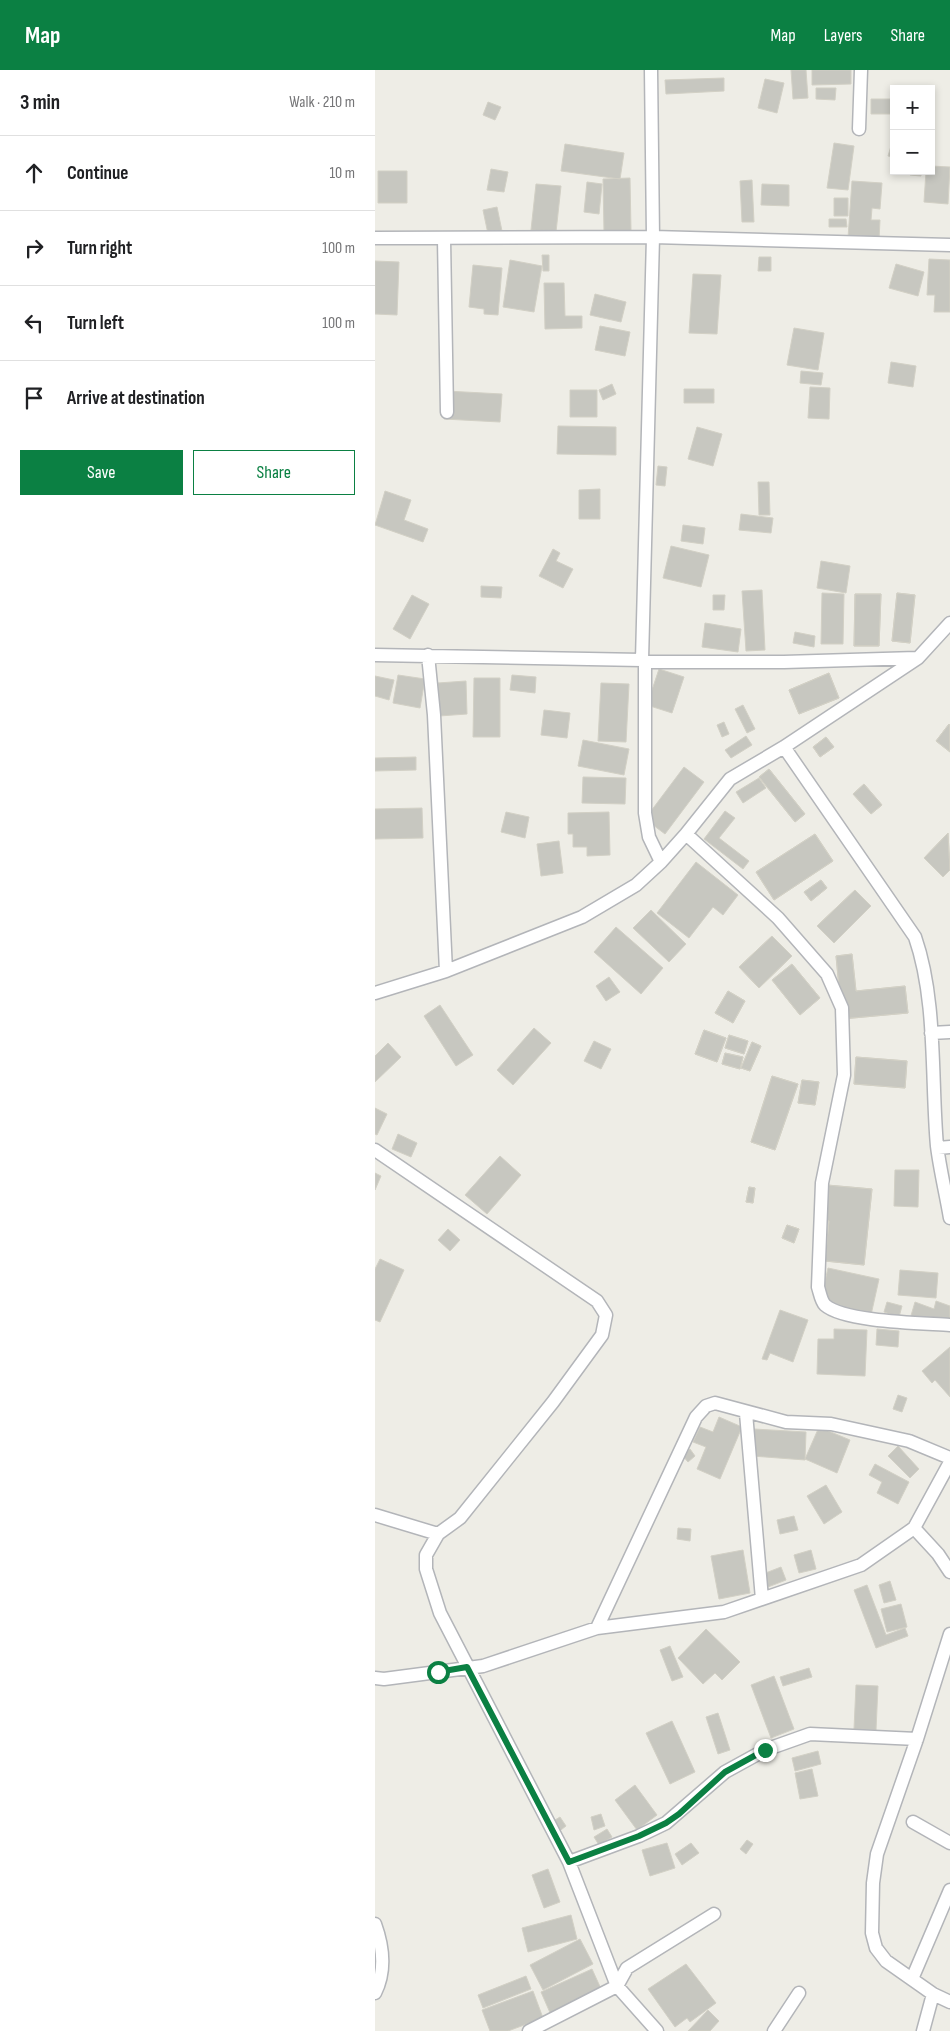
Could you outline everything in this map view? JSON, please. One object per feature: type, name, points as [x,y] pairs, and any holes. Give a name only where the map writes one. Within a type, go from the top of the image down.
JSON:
[{"type":"street","points":[[651,70],[653,238],[644,661],[645,813],[649,837],[661,862]]},
{"type":"street","points":[[859,129],[861,70]]},
{"type":"street","points":[[375,238],[653,238],[950,245]]},
{"type":"street","points":[[444,239],[447,412]]},
{"type":"street","points":[[375,993],[447,971],[582,917],[636,885],[661,862],[730,780],[784,747],[918,658],[950,624]]},
{"type":"street","points":[[428,655],[434,715],[447,971]]},
{"type":"street","points":[[375,656],[428,655],[644,661],[784,662],[918,658]]},
{"type":"street","points":[[784,747],[915,937],[922,957],[944,1147],[950,1218]]},
{"type":"street","points":[[686,834],[778,918],[827,974],[842,1008],[844,1075],[822,1183],[818,1288],[823,1304],[834,1311],[851,1316],[950,1325]]},
{"type":"street","points":[[931,1033],[950,1032]]},
{"type":"street","points":[[375,1150],[597,1301],[606,1315],[602,1335],[553,1402],[460,1518],[438,1534],[426,1555],[426,1569],[440,1614],[569,1862],[617,1986],[657,2031]]},
{"type":"street","points":[[597,1628],[696,1417],[706,1406],[715,1404],[786,1422],[841,1426],[909,1442],[950,1458]]},
{"type":"street","points":[[746,1413],[762,1599]]},
{"type":"street","points":[[375,1678],[384,1679],[483,1666],[597,1628],[725,1612],[861,1565],[914,1528],[950,1462]]},
{"type":"street","points":[[375,1514],[438,1534]]},
{"type":"street","points":[[914,1528],[938,1554],[950,1572]]},
{"type":"street","points":[[950,1634],[917,1739],[877,1854],[873,1883],[872,1933],[876,1948],[886,1961],[933,1994],[950,2002]]},
{"type":"street","points":[[569,1862],[639,1836],[666,1823],[679,1814],[725,1772],[765,1750],[810,1734],[917,1739]]},
{"type":"street","points":[[913,1822],[950,1843]]},
{"type":"street","points":[[912,1978],[950,1890]]},
{"type":"street","points":[[529,2031],[617,1986],[627,1968],[714,1914]]},
{"type":"street","points":[[375,1924],[381,1940],[382,1979],[375,1992]]},
{"type":"street","points":[[774,2031],[799,1992]]},
{"type":"street","points":[[923,2031],[933,1994]]},
{"type":"building","points":[[791,70],[806,70],[808,98],[793,99]]},
{"type":"building","points":[[812,70],[851,70],[851,84],[812,85]]},
{"type":"building","points":[[724,78],[724,91],[666,94],[665,80]]},
{"type":"building","points":[[765,79],[784,83],[777,113],[758,108]]},
{"type":"building","points":[[816,88],[836,88],[835,100],[816,99]]},
{"type":"building","points":[[871,99],[890,99],[890,114],[871,114]]},
{"type":"building","points":[[488,102],[501,107],[495,120],[483,115]]},
{"type":"building","points":[[834,143],[854,146],[848,190],[827,188]]},
{"type":"building","points":[[565,144],[624,153],[620,179],[561,171]]},
{"type":"building","points":[[935,166],[950,167],[948,204],[924,202],[926,175],[935,175]]},
{"type":"building","points":[[491,169],[508,172],[504,192],[487,190]]},
{"type":"building","points":[[378,171],[407,171],[407,203],[378,203]]},
{"type":"building","points":[[630,178],[631,231],[604,232],[603,179]]},
{"type":"building","points":[[752,180],[754,222],[742,222],[740,181]]},
{"type":"building","points":[[852,181],[882,183],[880,209],[872,208],[871,220],[880,220],[879,240],[848,238]]},
{"type":"building","points":[[587,182],[602,184],[599,214],[584,212]]},
{"type":"building","points":[[536,184],[561,186],[556,232],[531,230]]},
{"type":"building","points":[[762,184],[789,185],[789,206],[761,205]]},
{"type":"building","points":[[834,198],[848,198],[848,216],[834,216]]},
{"type":"building","points":[[497,207],[502,231],[488,234],[483,210]]},
{"type":"building","points":[[829,219],[846,219],[847,227],[829,227]]},
{"type":"building","points":[[542,255],[549,255],[549,271],[543,271]]},
{"type":"building","points":[[759,257],[771,257],[771,271],[758,271]]},
{"type":"building","points":[[929,259],[950,260],[950,312],[934,312],[935,295],[927,295]]},
{"type":"building","points":[[510,260],[542,266],[534,312],[503,307]]},
{"type":"building","points":[[375,261],[399,262],[397,315],[375,314]]},
{"type":"building","points":[[896,264],[924,272],[918,296],[889,288]]},
{"type":"building","points":[[473,265],[502,268],[498,315],[484,314],[484,309],[469,307]]},
{"type":"building","points":[[693,274],[721,275],[717,334],[689,333]]},
{"type":"building","points":[[544,283],[564,283],[565,316],[582,316],[582,328],[545,329]]},
{"type":"building","points":[[595,294],[626,302],[621,322],[590,315]]},
{"type":"building","points":[[600,326],[630,332],[625,356],[595,350]]},
{"type":"building","points":[[794,328],[824,333],[818,370],[787,365]]},
{"type":"building","points":[[891,362],[916,366],[913,387],[888,383]]},
{"type":"building","points":[[801,371],[823,373],[821,385],[800,383]]},
{"type":"building","points":[[612,384],[616,394],[603,400],[599,390]]},
{"type":"building","points":[[810,387],[830,388],[829,419],[808,418]]},
{"type":"building","points":[[684,389],[714,389],[714,403],[684,403]]},
{"type":"building","points":[[570,390],[597,390],[597,417],[570,417]]},
{"type":"building","points":[[446,391],[502,394],[500,422],[444,419]]},
{"type":"building","points":[[558,426],[616,427],[616,455],[557,454]]},
{"type":"building","points":[[697,427],[722,434],[713,466],[688,459]]},
{"type":"building","points":[[658,466],[667,467],[665,486],[656,485]]},
{"type":"building","points":[[758,482],[769,482],[770,515],[759,515]]},
{"type":"building","points":[[600,489],[600,519],[579,519],[579,490]]},
{"type":"building","points":[[385,491],[411,500],[404,520],[428,529],[423,542],[375,525]]},
{"type":"building","points":[[741,514],[773,518],[771,533],[739,530]]},
{"type":"building","points":[[683,525],[705,528],[703,544],[681,541]]},
{"type":"building","points":[[671,546],[709,555],[701,587],[663,578]]},
{"type":"building","points":[[553,549],[560,553],[556,561],[573,569],[563,588],[539,576]]},
{"type":"building","points":[[821,561],[850,566],[846,593],[817,588]]},
{"type":"building","points":[[481,586],[502,587],[501,598],[481,597]]},
{"type":"building","points":[[762,590],[765,650],[746,651],[742,591]]},
{"type":"building","points":[[822,593],[844,594],[843,644],[821,644]]},
{"type":"building","points":[[897,593],[915,595],[910,643],[892,641]]},
{"type":"building","points":[[897,593],[915,595],[910,643],[892,641]]},
{"type":"building","points":[[855,594],[881,594],[879,646],[854,646]]},
{"type":"building","points":[[855,594],[881,594],[879,646],[854,646]]},
{"type":"building","points":[[412,595],[429,604],[410,639],[393,629]]},
{"type":"building","points":[[713,595],[725,595],[724,610],[713,610]]},
{"type":"building","points":[[705,623],[741,629],[738,652],[702,647]]},
{"type":"building","points":[[795,632],[815,636],[814,647],[793,643]]},
{"type":"building","points":[[659,669],[684,677],[672,713],[647,705]]},
{"type":"building","points":[[829,673],[839,698],[799,714],[789,690]]},
{"type":"building","points":[[829,673],[839,698],[799,714],[789,690]]},
{"type":"building","points":[[398,675],[425,679],[420,708],[393,703]]},
{"type":"building","points":[[512,675],[536,677],[535,693],[510,690]]},
{"type":"building","points":[[375,676],[394,680],[389,700],[375,696]]},
{"type":"building","points":[[474,678],[500,678],[500,737],[473,737]]},
{"type":"building","points":[[466,681],[467,714],[439,716],[438,683]]},
{"type":"building","points":[[601,683],[629,684],[626,742],[598,741]]},
{"type":"building","points":[[743,705],[755,729],[747,733],[735,709]]},
{"type":"building","points":[[544,710],[570,713],[567,738],[541,735]]},
{"type":"building","points":[[724,722],[729,734],[722,737],[717,725]]},
{"type":"building","points":[[950,725],[950,752],[936,741]]},
{"type":"building","points":[[950,725],[950,752],[936,741]]},
{"type":"building","points":[[746,736],[752,745],[731,758],[725,750]]},
{"type":"building","points":[[826,737],[834,747],[820,757],[813,747]]},
{"type":"building","points":[[826,737],[834,747],[820,757],[813,747]]},
{"type":"building","points":[[583,740],[629,749],[624,775],[578,766]]},
{"type":"building","points":[[416,757],[416,770],[375,771],[375,758]]},
{"type":"building","points":[[684,767],[704,782],[665,834],[645,819]]},
{"type":"building","points":[[769,769],[805,814],[795,822],[759,777]]},
{"type":"building","points":[[769,769],[805,814],[795,822],[759,777]]},
{"type":"building","points":[[583,777],[626,778],[625,804],[582,803]]},
{"type":"building","points":[[759,778],[766,788],[743,803],[736,792]]},
{"type":"building","points":[[864,784],[882,805],[871,814],[853,794]]},
{"type":"building","points":[[864,784],[882,805],[871,814],[853,794]]},
{"type":"building","points":[[422,808],[423,838],[375,839],[375,809]]},
{"type":"building","points":[[725,811],[735,818],[719,838],[749,861],[743,869],[704,839]]},
{"type":"building","points":[[506,812],[529,817],[525,838],[501,832]]},
{"type":"building","points":[[609,812],[610,855],[587,856],[587,847],[573,847],[573,834],[568,834],[568,813]]},
{"type":"building","points":[[948,833],[950,870],[943,877],[924,858]]},
{"type":"building","points":[[948,833],[950,870],[943,877],[924,858]]},
{"type":"building","points":[[815,834],[833,861],[774,900],[756,872]]},
{"type":"building","points":[[815,834],[833,861],[774,900],[756,872]]},
{"type":"building","points":[[559,841],[563,873],[541,876],[537,844]]},
{"type":"building","points":[[696,862],[738,895],[723,915],[713,907],[689,938],[657,913]]},
{"type":"building","points":[[821,880],[827,888],[811,901],[804,892]]},
{"type":"building","points":[[821,880],[827,888],[811,901],[804,892]]},
{"type":"building","points":[[855,890],[871,906],[834,943],[817,926]]},
{"type":"building","points":[[855,890],[871,906],[834,943],[817,926]]},
{"type":"building","points":[[651,910],[686,944],[669,962],[633,928]]},
{"type":"building","points":[[616,927],[663,968],[641,994],[594,952]]},
{"type":"building","points":[[772,936],[792,956],[759,988],[739,967]]},
{"type":"building","points":[[772,936],[792,956],[759,988],[739,967]]},
{"type":"building","points":[[852,954],[856,991],[905,986],[908,1013],[842,1019],[836,956]]},
{"type":"building","points":[[852,954],[856,991],[905,986],[908,1013],[842,1019],[836,956]]},
{"type":"building","points":[[792,964],[820,998],[800,1015],[772,980]]},
{"type":"building","points":[[792,964],[820,998],[800,1015],[772,980]]},
{"type":"building","points":[[609,977],[620,992],[606,1001],[596,986]]},
{"type":"building","points":[[728,991],[745,1001],[733,1023],[715,1013]]},
{"type":"building","points":[[728,991],[745,1001],[733,1023],[715,1013]]},
{"type":"building","points":[[440,1005],[473,1055],[456,1066],[424,1016]]},
{"type":"building","points":[[534,1028],[551,1043],[513,1085],[497,1070]]},
{"type":"building","points":[[704,1030],[726,1038],[717,1062],[695,1054]]},
{"type":"building","points":[[704,1030],[726,1038],[717,1062],[695,1054]]},
{"type":"building","points":[[729,1035],[748,1041],[744,1054],[725,1048]]},
{"type":"building","points":[[729,1035],[748,1041],[744,1054],[725,1048]]},
{"type":"building","points":[[594,1041],[611,1049],[601,1069],[584,1061]]},
{"type":"building","points":[[752,1042],[761,1046],[750,1071],[741,1068]]},
{"type":"building","points":[[752,1042],[761,1046],[750,1071],[741,1068]]},
{"type":"building","points":[[388,1043],[401,1057],[375,1082],[375,1056]]},
{"type":"building","points":[[725,1053],[743,1057],[740,1069],[722,1064]]},
{"type":"building","points":[[725,1053],[743,1057],[740,1069],[722,1064]]},
{"type":"building","points":[[856,1057],[907,1061],[905,1088],[854,1084]]},
{"type":"building","points":[[856,1057],[907,1061],[905,1088],[854,1084]]},
{"type":"building","points":[[772,1076],[798,1084],[775,1150],[751,1142]]},
{"type":"building","points":[[772,1076],[798,1084],[775,1150],[751,1142]]},
{"type":"building","points":[[802,1080],[819,1082],[815,1105],[798,1103]]},
{"type":"building","points":[[802,1080],[819,1082],[815,1105],[798,1103]]},
{"type":"building","points":[[375,1108],[387,1114],[377,1135],[375,1134]]},
{"type":"building","points":[[398,1134],[417,1143],[411,1157],[392,1149]]},
{"type":"building","points":[[500,1156],[521,1175],[487,1214],[465,1195]]},
{"type":"building","points":[[895,1170],[919,1170],[918,1207],[894,1206]]},
{"type":"building","points":[[375,1173],[381,1176],[375,1190]]},
{"type":"building","points":[[827,1185],[872,1189],[864,1265],[825,1261],[829,1221],[824,1221]]},
{"type":"building","points":[[827,1185],[872,1189],[864,1265],[825,1261],[829,1221],[824,1221]]},
{"type":"building","points":[[749,1187],[755,1188],[753,1203],[746,1202]]},
{"type":"building","points":[[749,1187],[755,1188],[753,1203],[746,1202]]},
{"type":"building","points":[[787,1225],[799,1229],[794,1243],[782,1238]]},
{"type":"building","points":[[787,1225],[799,1229],[794,1243],[782,1238]]},
{"type":"building","points":[[448,1229],[460,1240],[450,1251],[438,1240]]},
{"type":"building","points":[[380,1259],[404,1270],[380,1322],[375,1320],[375,1269]]},
{"type":"building","points":[[828,1268],[879,1279],[871,1315],[820,1303]]},
{"type":"building","points":[[900,1270],[938,1273],[936,1298],[898,1295]]},
{"type":"building","points":[[936,1301],[950,1306],[950,1323],[930,1317],[928,1324],[910,1319],[915,1302],[934,1309]]},
{"type":"building","points":[[887,1302],[902,1306],[899,1317],[884,1312]]},
{"type":"building","points":[[780,1310],[808,1320],[793,1362],[770,1353],[767,1360],[762,1359]]},
{"type":"building","points":[[834,1329],[867,1330],[865,1376],[817,1374],[818,1339],[834,1339]]},
{"type":"building","points":[[877,1329],[899,1331],[898,1347],[876,1345]]},
{"type":"building","points":[[950,1347],[950,1397],[935,1380],[932,1383],[922,1371]]},
{"type":"building","points":[[898,1395],[907,1398],[902,1412],[893,1409]]},
{"type":"building","points":[[719,1417],[742,1427],[720,1479],[697,1469],[706,1447],[693,1442],[700,1427],[713,1432]]},
{"type":"building","points":[[819,1427],[850,1440],[837,1473],[805,1459]]},
{"type":"building","points":[[754,1429],[806,1432],[805,1460],[752,1456]]},
{"type":"building","points":[[898,1446],[919,1469],[910,1478],[888,1456]]},
{"type":"building","points":[[690,1449],[695,1456],[688,1462],[682,1455]]},
{"type":"building","points":[[875,1464],[909,1482],[898,1504],[877,1493],[882,1482],[869,1475]]},
{"type":"building","points":[[826,1485],[842,1512],[824,1524],[807,1496]]},
{"type":"building","points":[[794,1516],[798,1530],[780,1534],[777,1520]]},
{"type":"building","points":[[678,1528],[691,1529],[690,1541],[677,1539]]},
{"type":"building","points":[[743,1550],[750,1593],[719,1599],[711,1556]]},
{"type":"building","points":[[811,1550],[816,1569],[799,1573],[794,1555]]},
{"type":"building","points":[[781,1567],[786,1580],[768,1587],[763,1574]]},
{"type":"building","points":[[890,1581],[896,1600],[884,1603],[879,1585]]},
{"type":"building","points":[[867,1585],[886,1635],[905,1628],[908,1636],[876,1648],[854,1590]]},
{"type":"building","points":[[901,1604],[907,1627],[887,1632],[881,1609]]},
{"type":"building","points":[[706,1629],[740,1662],[722,1680],[715,1673],[703,1684],[678,1658]]},
{"type":"building","points":[[670,1646],[683,1677],[672,1681],[660,1650]]},
{"type":"building","points":[[809,1668],[812,1677],[783,1686],[780,1677]]},
{"type":"building","points":[[774,1676],[794,1729],[771,1738],[751,1685]]},
{"type":"building","points":[[856,1685],[878,1686],[876,1730],[854,1729]]},
{"type":"building","points":[[718,1713],[730,1750],[718,1754],[706,1717]]},
{"type":"building","points":[[672,1721],[695,1772],[670,1784],[646,1733]]},
{"type":"building","points":[[818,1751],[821,1764],[795,1771],[792,1758]]},
{"type":"building","points":[[812,1769],[818,1796],[800,1799],[795,1773]]},
{"type":"building","points":[[635,1785],[657,1815],[637,1830],[615,1800]]},
{"type":"building","points":[[601,1814],[605,1826],[594,1830],[591,1817]]},
{"type":"building","points":[[560,1817],[566,1826],[557,1833],[550,1823]]},
{"type":"building","points":[[607,1829],[612,1837],[599,1845],[594,1837]]},
{"type":"building","points":[[747,1840],[753,1844],[746,1854],[740,1849]]},
{"type":"building","points":[[667,1843],[675,1868],[650,1876],[642,1850]]},
{"type":"building","points":[[691,1843],[699,1853],[682,1865],[675,1854]]},
{"type":"building","points":[[548,1869],[560,1902],[544,1908],[532,1875]]},
{"type":"building","points":[[571,1915],[577,1939],[528,1952],[522,1928]]},
{"type":"building","points":[[580,1939],[593,1964],[543,1990],[530,1965]]},
{"type":"building","points":[[686,1964],[716,2003],[690,2022],[687,2018],[675,2027],[648,1989]]},
{"type":"building","points":[[592,1969],[602,1991],[551,2015],[541,1992]]},
{"type":"building","points":[[526,1976],[531,1989],[483,2008],[478,1995]]},
{"type":"building","points":[[533,1991],[543,2018],[508,2031],[490,2031],[482,2010]]},
{"type":"building","points":[[708,2010],[719,2021],[710,2031],[688,2031]]},
{"type":"route","points":[[438,1672],[467,1667],[569,1862],[639,1836],[666,1823],[679,1814],[725,1772],[765,1750]]}]
